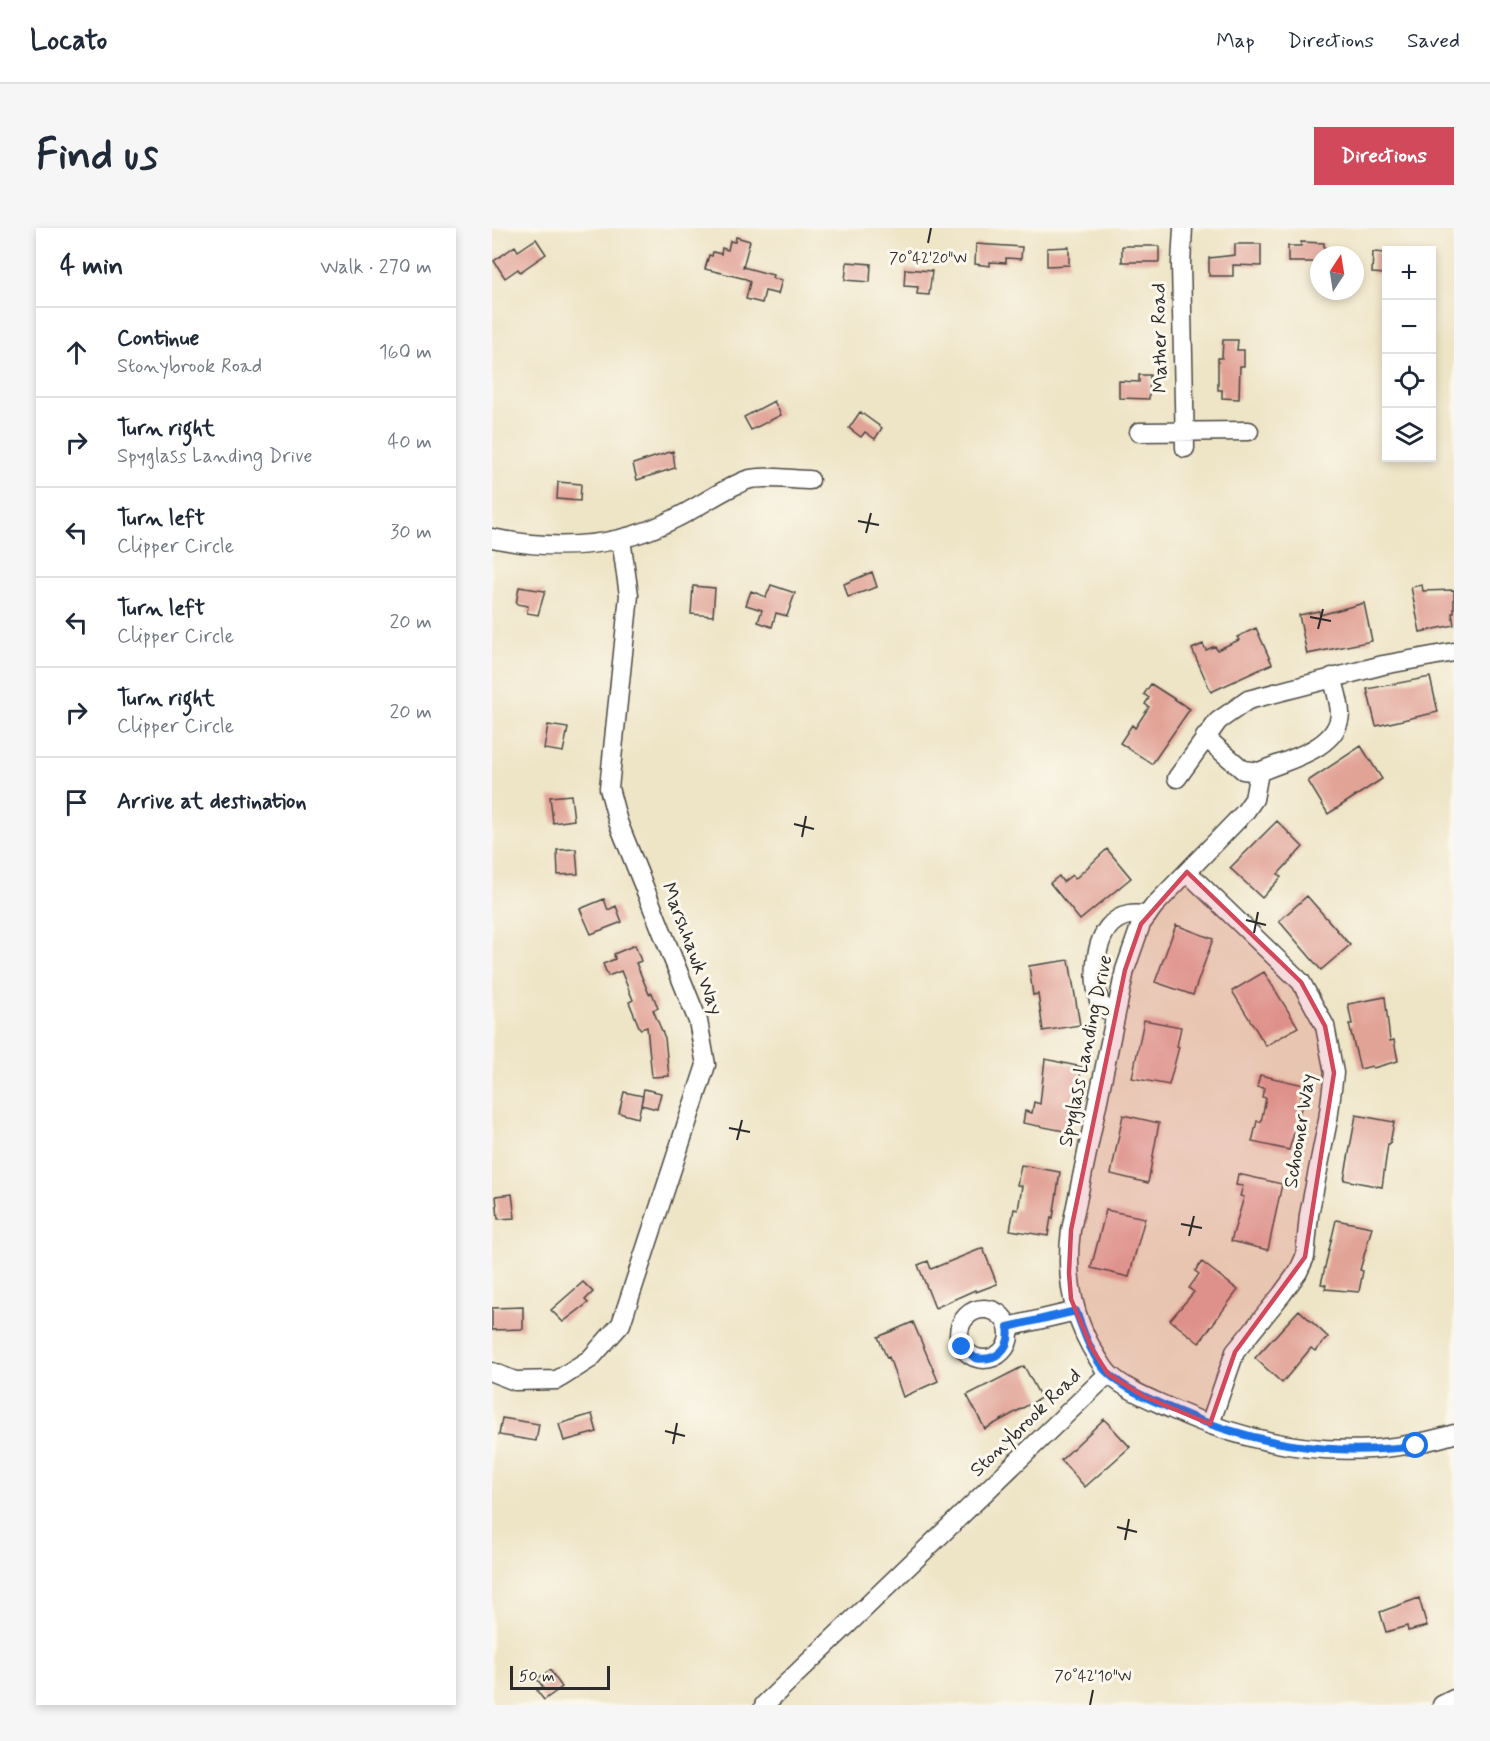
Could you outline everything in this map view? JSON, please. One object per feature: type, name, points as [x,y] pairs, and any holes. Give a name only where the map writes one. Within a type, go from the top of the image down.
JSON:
[{"type":"street","name":"Mather Road","points":[[1183,228],[1181,264],[1185,439]]},
{"type":"street","points":[[1139,432],[1185,439],[1249,431]]},
{"type":"street","points":[[492,538],[550,546],[596,544],[639,535],[674,520],[748,479],[810,480]]},
{"type":"street","name":"Marshhawk Way","points":[[492,1372],[515,1381],[557,1380],[590,1359],[621,1324],[706,1065],[698,1021],[618,822],[609,788],[629,595],[621,539]]},
{"type":"street","points":[[1177,778],[1218,721],[1248,700],[1332,676],[1454,652]]},
{"type":"street","points":[[1205,737],[1243,770],[1259,772],[1326,742],[1334,733],[1340,712],[1332,676]]},
{"type":"street","name":"Spyglass Landing Drive","points":[[1108,1374],[1092,1349],[1076,1311],[1069,1273],[1071,1230],[1125,970],[1141,924],[1245,812],[1254,799],[1259,772]]},
{"type":"street","name":"Schooner Way","points":[[1188,872],[1301,982],[1325,1026],[1334,1073],[1328,1119],[1309,1215],[1305,1257],[1288,1287],[1235,1352],[1210,1424]]},
{"type":"street","points":[[1115,1016],[1100,1004],[1094,983],[1095,958],[1102,940],[1115,922],[1128,915],[1148,915]]},
{"type":"street","points":[[1008,1327],[1076,1311]]},
{"type":"street","name":"Stonybrook Road","points":[[764,1705],[1108,1374],[1143,1396],[1210,1424],[1267,1441],[1307,1449],[1339,1450],[1416,1446],[1454,1434]]},
{"type":"street","points":[[1442,1705],[1454,1699]]},
{"type":"highlighted area","points":[[1187,872],[1301,982],[1325,1026],[1334,1073],[1305,1257],[1235,1352],[1210,1424],[1143,1396],[1108,1374],[1092,1349],[1071,1299],[1069,1273],[1071,1230],[1125,970],[1141,924]]},
{"type":"building","points":[[736,237],[750,241],[743,267],[773,275],[772,278],[782,280],[778,294],[765,291],[762,303],[746,299],[750,282],[746,279],[705,269],[709,255],[712,256],[713,252],[721,254],[722,248],[728,250],[730,241],[735,242]]},
{"type":"building","points":[[536,239],[546,254],[520,272],[518,269],[505,278],[494,261],[515,246],[518,251]]},
{"type":"building","points":[[1301,242],[1324,243],[1324,246],[1310,246],[1310,262],[1288,262],[1288,246],[1301,246]]},
{"type":"building","points":[[976,244],[1022,247],[1021,259],[1006,258],[1006,263],[990,262],[990,266],[975,264]]},
{"type":"building","points":[[1235,244],[1261,244],[1261,266],[1233,265],[1233,276],[1209,276],[1209,258],[1235,255]]},
{"type":"building","points":[[1122,246],[1159,246],[1159,262],[1122,262]]},
{"type":"building","points":[[1069,247],[1069,265],[1047,266],[1047,248]]},
{"type":"building","points":[[1373,252],[1382,253],[1382,274],[1372,273]]},
{"type":"building","points":[[847,262],[871,264],[870,282],[845,280]]},
{"type":"building","points":[[905,269],[932,271],[929,295],[917,294],[918,287],[904,286]]},
{"type":"building","points":[[1223,340],[1238,340],[1237,350],[1244,350],[1244,366],[1240,366],[1239,399],[1222,398],[1222,390],[1218,390],[1218,358],[1222,358]]},
{"type":"building","points":[[1139,375],[1150,375],[1149,399],[1119,398],[1119,381],[1139,382]]},
{"type":"building","points":[[774,401],[781,415],[751,430],[744,417]]},
{"type":"building","points":[[860,412],[882,428],[875,439],[865,432],[861,437],[849,428]]},
{"type":"building","points":[[673,451],[675,468],[637,480],[633,464]]},
{"type":"building","points":[[558,482],[581,484],[580,501],[557,499]]},
{"type":"building","points":[[872,572],[877,587],[848,597],[844,584]]},
{"type":"building","points":[[771,585],[795,593],[787,616],[776,613],[772,627],[758,622],[762,610],[746,605],[751,591],[766,597]]},
{"type":"building","points":[[1422,585],[1423,591],[1454,590],[1454,613],[1452,613],[1454,625],[1420,632],[1411,587]]},
{"type":"building","points":[[693,586],[715,588],[713,616],[691,614]]},
{"type":"building","points":[[519,587],[545,591],[538,615],[527,613],[528,606],[516,604]]},
{"type":"building","points":[[1364,603],[1372,641],[1307,654],[1299,615],[1319,611],[1320,615]]},
{"type":"building","points":[[1256,628],[1272,664],[1211,692],[1192,649],[1203,644],[1206,650],[1215,646],[1217,650],[1239,640],[1237,637]]},
{"type":"building","points":[[1430,677],[1438,712],[1376,726],[1367,689]]},
{"type":"building","points":[[1151,684],[1190,709],[1152,764],[1120,743],[1132,725],[1135,728],[1149,707],[1145,704],[1149,698],[1144,694]]},
{"type":"building","points":[[548,725],[568,728],[563,752],[544,749]]},
{"type":"building","points":[[1361,746],[1382,779],[1328,814],[1308,781]]},
{"type":"building","points":[[571,795],[574,820],[553,823],[550,797]]},
{"type":"building","points":[[1277,821],[1303,847],[1278,874],[1281,877],[1262,898],[1230,868]]},
{"type":"building","points":[[576,849],[578,874],[558,875],[557,850]]},
{"type":"building","points":[[1107,849],[1131,878],[1080,920],[1050,883],[1059,876],[1063,882],[1072,875],[1075,879]]},
{"type":"building","points":[[1307,896],[1350,945],[1321,970],[1279,921]]},
{"type":"building","points":[[604,899],[608,910],[616,906],[622,922],[591,934],[580,909]]},
{"type":"building","points":[[1176,925],[1213,939],[1193,995],[1155,982]]},
{"type":"building","points":[[635,945],[641,961],[636,963],[649,994],[652,993],[658,1008],[653,1010],[665,1038],[669,1076],[652,1077],[647,1027],[640,1029],[629,1002],[633,1000],[621,971],[608,976],[603,964],[615,959],[614,954]]},
{"type":"building","points":[[1069,960],[1080,1025],[1043,1031],[1038,994],[1033,995],[1029,966]]},
{"type":"building","points":[[1264,972],[1298,1027],[1266,1046],[1232,991]]},
{"type":"building","points":[[1385,997],[1390,1041],[1394,1040],[1398,1061],[1360,1069],[1349,1024],[1352,1024],[1348,1004]]},
{"type":"building","points":[[1144,1020],[1181,1027],[1177,1046],[1179,1047],[1169,1085],[1132,1078]]},
{"type":"building","points":[[1045,1059],[1082,1067],[1078,1086],[1080,1087],[1069,1132],[1023,1123],[1025,1111],[1032,1113],[1034,1102],[1040,1104]]},
{"type":"building","points":[[1260,1075],[1304,1085],[1299,1104],[1302,1105],[1289,1150],[1252,1142],[1257,1121],[1261,1122],[1266,1098],[1262,1097],[1264,1088],[1257,1087]]},
{"type":"building","points":[[644,1089],[661,1093],[657,1109],[641,1105]]},
{"type":"building","points":[[624,1092],[643,1096],[638,1118],[619,1113]]},
{"type":"building","points":[[1123,1115],[1159,1123],[1148,1183],[1111,1174]]},
{"type":"building","points":[[1356,1115],[1394,1122],[1390,1144],[1388,1144],[1382,1187],[1344,1180]]},
{"type":"building","points":[[1021,1165],[1060,1172],[1048,1236],[1010,1230],[1014,1209],[1018,1210],[1022,1186],[1017,1185]]},
{"type":"building","points":[[1238,1174],[1282,1184],[1268,1250],[1231,1241],[1244,1197],[1240,1196],[1243,1186],[1236,1185]]},
{"type":"building","points":[[512,1194],[515,1218],[498,1219],[496,1196]]},
{"type":"building","points":[[1106,1210],[1145,1218],[1129,1277],[1091,1268]]},
{"type":"building","points":[[1336,1220],[1372,1227],[1360,1270],[1363,1271],[1359,1292],[1325,1289],[1326,1285],[1321,1284]]},
{"type":"building","points":[[983,1248],[997,1284],[976,1292],[975,1290],[935,1308],[918,1265],[928,1261],[931,1269]]},
{"type":"building","points":[[1202,1262],[1238,1290],[1199,1343],[1170,1320],[1194,1292],[1189,1288],[1199,1274],[1195,1271]]},
{"type":"building","points":[[583,1282],[593,1292],[585,1300],[588,1303],[563,1322],[551,1310]]},
{"type":"building","points":[[523,1307],[523,1329],[492,1330],[492,1308]]},
{"type":"building","points":[[1299,1310],[1328,1337],[1315,1351],[1311,1348],[1282,1383],[1255,1358]]},
{"type":"building","points":[[913,1322],[938,1381],[903,1397],[889,1357],[887,1358],[878,1337]]},
{"type":"building","points":[[1024,1366],[1041,1398],[985,1429],[967,1395]]},
{"type":"building","points":[[592,1414],[597,1432],[564,1441],[559,1424]]},
{"type":"building","points":[[502,1418],[539,1424],[536,1441],[499,1435]]},
{"type":"building","points":[[1104,1419],[1130,1447],[1085,1487],[1061,1460]]},
{"type":"building","points":[[1419,1598],[1427,1626],[1408,1631],[1407,1626],[1386,1632],[1380,1612]]},
{"type":"building","points":[[550,1670],[562,1687],[544,1700],[537,1691],[543,1687],[537,1679]]},
{"type":"route","points":[[962,1347],[975,1358],[983,1360],[992,1358],[1006,1348],[1009,1340],[1008,1327],[1076,1311],[1092,1349],[1108,1374],[1143,1396],[1194,1419],[1257,1439],[1307,1449],[1360,1451],[1416,1446]]}]
